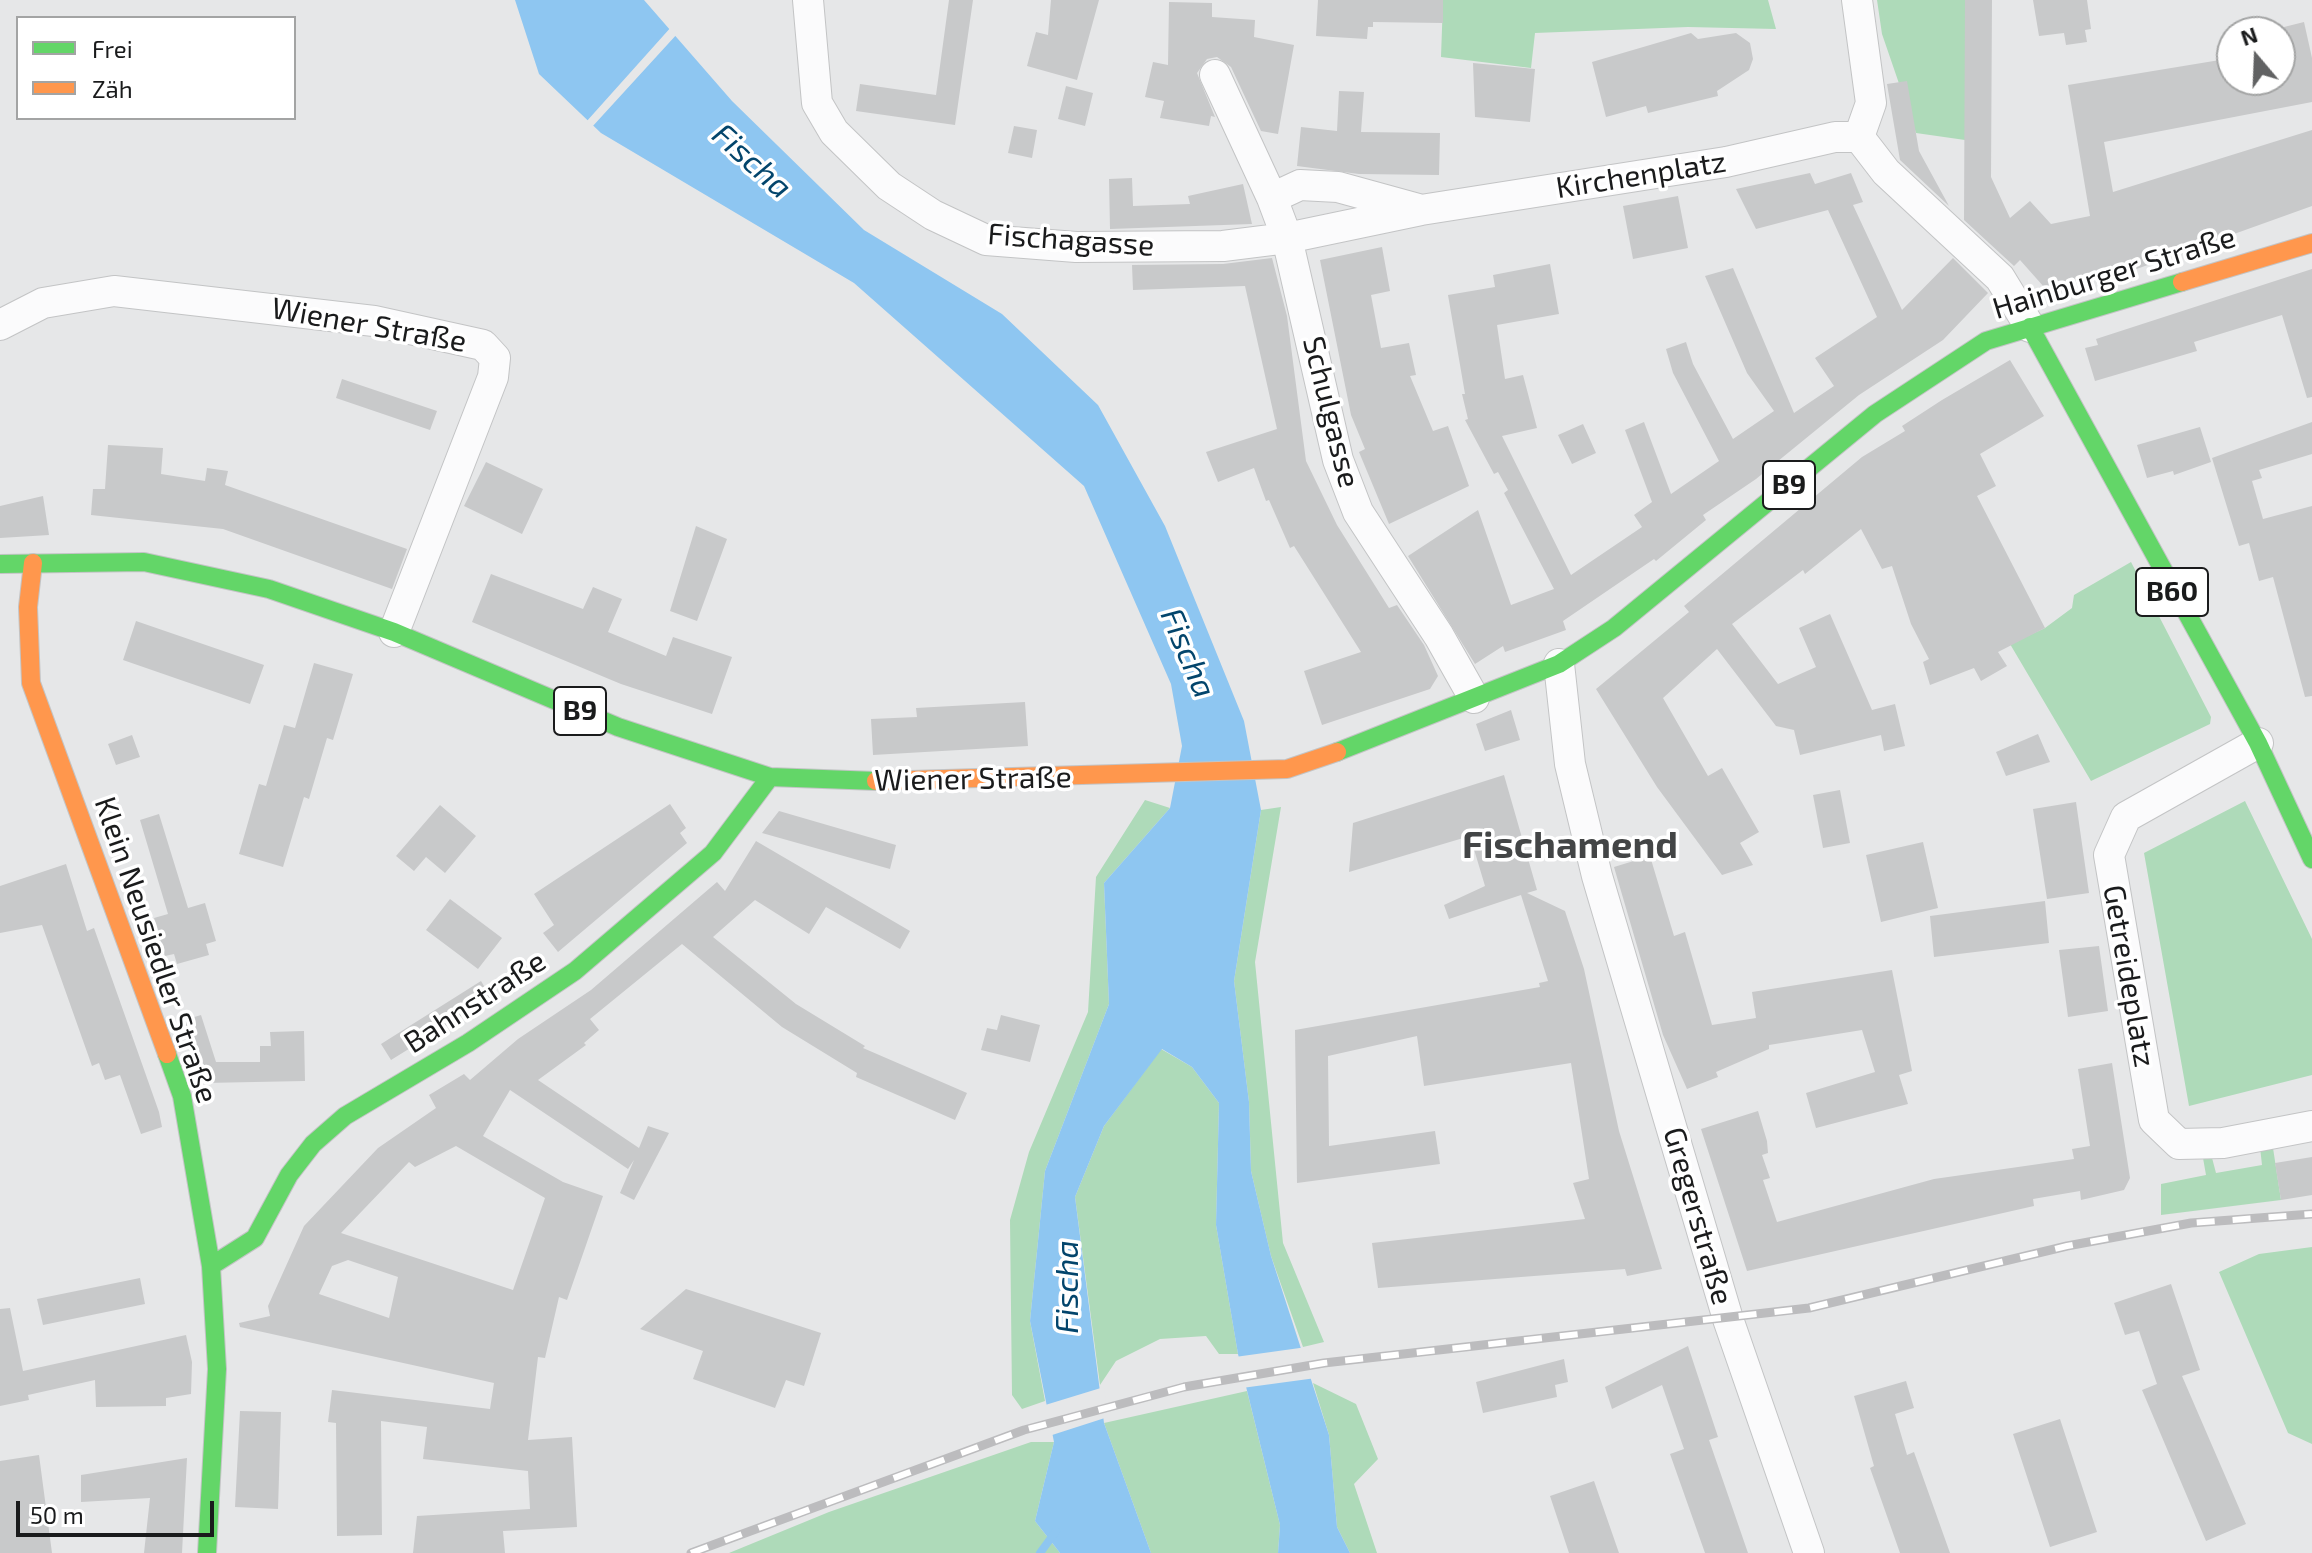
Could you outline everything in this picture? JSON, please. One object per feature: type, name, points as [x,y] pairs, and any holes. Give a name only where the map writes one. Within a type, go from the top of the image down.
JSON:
[{"type":"main road","name":"Hainburger Straße","points":[[1559,664],[1614,628],[1875,414],[1986,341],[2312,243]]},
{"type":"main road","name":"B60","points":[[2030,327],[2258,743],[2312,859]]},
{"type":"main road","name":"Wiener Straße","points":[[0,564],[144,562],[269,589],[394,632],[618,727],[770,777],[907,782],[1169,776],[1287,769],[1324,758],[1559,664]]},
{"type":"main road","name":"Klein Neusiedler Straße","points":[[33,563],[28,607],[31,683],[182,1096],[211,1266],[217,1369],[207,1553]]},
{"type":"main road","name":"Bahnstraße","points":[[211,1266],[255,1238],[289,1175],[313,1144],[345,1116],[468,1043],[575,971],[713,853],[770,777]]},
{"type":"street","name":"Fischagasse","points":[[808,0],[817,103],[834,132],[889,186],[933,215],[986,240],[1076,247],[1223,246],[1287,238]]},
{"type":"street","points":[[1857,0],[1871,103],[1859,137],[1886,172],[2000,278],[2030,327]]},
{"type":"street","points":[[1215,75],[1272,198],[1287,238]]},
{"type":"street","name":"Kirchenplatz","points":[[1287,238],[1421,210],[1726,162],[1835,137],[1859,137]]},
{"type":"street","name":"Kirchenplatz","points":[[1272,198],[1300,185],[1338,187],[1421,210]]},
{"type":"street","name":"Schulgasse","points":[[1287,238],[1338,460],[1358,512],[1439,636],[1474,698]]},
{"type":"street","name":"Wiener Straße","points":[[0,325],[43,303],[114,291],[374,321],[483,345],[495,358],[493,377],[394,632]]},
{"type":"street","name":"Gregerstraße","points":[[1559,664],[1570,764],[1597,876],[1728,1319],[1809,1553]]},
{"type":"street","name":"Getreideplatz","points":[[2258,743],[2126,817],[2109,855],[2154,1120],[2179,1144],[2223,1143],[2312,1126]]},
{"type":"green space","points":[[1443,0],[1768,0],[1776,29],[1688,27],[1535,33],[1531,68],[1441,57]]},
{"type":"green space","points":[[1877,0],[1965,0],[1965,140],[1916,133],[1882,34]]},
{"type":"green space","points":[[2131,562],[2211,717],[2210,724],[2091,781],[2010,644],[2045,628],[2072,608],[2074,595]]},
{"type":"green space","points":[[1145,800],[1170,808],[1104,883],[1109,1004],[1045,1171],[1030,1321],[1045,1401],[1022,1409],[1012,1395],[1010,1220],[1029,1152],[1088,1012],[1096,877]]},
{"type":"green space","points":[[2245,801],[2312,939],[2312,1075],[2189,1106],[2144,853]]},
{"type":"green space","points":[[1281,807],[1255,962],[1283,1243],[1324,1342],[1303,1347],[1271,1256],[1251,1171],[1249,1102],[1234,981],[1261,810]]},
{"type":"green space","points":[[1161,1049],[1192,1067],[1219,1103],[1216,1225],[1238,1354],[1219,1354],[1206,1336],[1160,1339],[1116,1361],[1100,1385],[1075,1197],[1104,1126]]},
{"type":"green space","points":[[2260,1147],[2273,1148],[2281,1200],[2161,1215],[2161,1184],[2206,1175],[2203,1158],[2211,1154],[2216,1173],[2262,1165]]},
{"type":"green space","points":[[2312,1247],[2312,1444],[2288,1433],[2219,1272],[2259,1254]]},
{"type":"green space","points":[[1313,1383],[1356,1404],[1378,1459],[1354,1484],[1377,1553],[1350,1553],[1337,1527],[1329,1435]]},
{"type":"green space","points":[[1247,1391],[1280,1525],[1278,1553],[1151,1553],[1104,1423]]},
{"type":"green space","points":[[1031,1442],[1054,1442],[1035,1521],[1060,1553],[729,1553],[829,1512]]},
{"type":"water","name":"Fischa","points":[[515,0],[644,0],[732,101],[864,230],[1002,314],[1098,405],[1165,526],[1244,721],[1261,810],[1234,981],[1249,1102],[1251,1171],[1271,1256],[1329,1435],[1337,1527],[1350,1553],[1278,1553],[1280,1525],[1238,1354],[1216,1225],[1219,1103],[1192,1067],[1162,1049],[1104,1126],[1075,1197],[1104,1423],[1151,1553],[1060,1553],[1035,1521],[1054,1442],[1030,1321],[1045,1171],[1109,1004],[1104,883],[1170,808],[1182,746],[1171,684],[1084,486],[854,283],[601,133],[539,74]]},
{"type":"pier","points":[[672,26],[678,33],[592,127],[586,122]]},
{"type":"pier","points":[[1307,1347],[1316,1378],[1242,1388],[1235,1357]]},
{"type":"pier","points":[[1104,1387],[1108,1417],[1049,1436],[1042,1406]]},
{"type":"building","points":[[949,0],[973,0],[955,125],[856,111],[860,84],[936,95]]},
{"type":"building","points":[[1051,0],[1099,0],[1077,80],[1027,66],[1036,32],[1048,35]]},
{"type":"building","points":[[1318,0],[1443,0],[1443,23],[1373,22],[1373,27],[1368,27],[1367,39],[1316,36]]},
{"type":"building","points":[[1965,0],[1992,0],[1991,177],[2010,218],[2030,201],[2051,224],[2090,216],[2068,85],[2216,61],[2216,96],[2296,96],[2296,24],[2304,22],[2312,58],[2312,102],[2104,142],[2113,192],[2312,130],[2312,206],[2131,271],[2044,287],[2020,260],[2014,266],[1964,220]]},
{"type":"building","points":[[2033,0],[2087,0],[2091,29],[2085,30],[2087,42],[2066,45],[2064,33],[2039,36]]},
{"type":"building","points":[[1169,2],[1212,3],[1212,17],[1255,20],[1254,37],[1294,45],[1278,134],[1261,131],[1231,67],[1217,57],[1207,59],[1197,73],[1215,117],[1211,116],[1209,126],[1160,118],[1164,101],[1145,97],[1153,62],[1168,65]]},
{"type":"building","points":[[1691,33],[1698,39],[1736,33],[1750,43],[1753,59],[1749,70],[1717,91],[1718,96],[1648,113],[1646,106],[1606,117],[1592,62]]},
{"type":"building","points":[[1473,63],[1535,69],[1530,122],[1475,117]]},
{"type":"building","points":[[1907,81],[1919,151],[1949,206],[1900,160],[1887,84]]},
{"type":"building","points":[[1066,86],[1093,93],[1085,126],[1058,119]]},
{"type":"building","points":[[1339,91],[1364,92],[1361,132],[1440,133],[1439,175],[1359,174],[1297,166],[1301,127],[1337,131]]},
{"type":"building","points":[[1014,126],[1037,130],[1032,158],[1008,153]]},
{"type":"building","points":[[1810,173],[1815,184],[1851,173],[1863,202],[1853,205],[1902,310],[1953,258],[1988,293],[1943,340],[1859,395],[1756,479],[1703,515],[1706,520],[1656,561],[1654,559],[1563,621],[1566,630],[1505,652],[1503,646],[1475,664],[1408,556],[1478,510],[1511,605],[1554,589],[1504,493],[1508,490],[1498,472],[1494,474],[1465,420],[1468,419],[1462,394],[1465,394],[1448,295],[1495,287],[1493,275],[1550,264],[1559,314],[1497,325],[1505,379],[1523,375],[1537,428],[1502,436],[1571,575],[1642,527],[1634,515],[1652,502],[1625,430],[1644,422],[1671,494],[1719,461],[1673,373],[1666,349],[1686,342],[1693,364],[1733,439],[1774,411],[1747,373],[1705,276],[1733,268],[1794,413],[1834,386],[1815,358],[1877,317],[1828,210],[1756,229],[1736,189]]},
{"type":"building","points":[[1132,178],[1133,206],[1190,204],[1188,196],[1243,184],[1252,224],[1110,229],[1109,179]]},
{"type":"building","points":[[1678,196],[1688,248],[1633,259],[1623,206]]},
{"type":"building","points":[[1382,247],[1390,291],[1371,295],[1381,348],[1409,343],[1416,375],[1410,376],[1433,431],[1448,426],[1469,486],[1389,524],[1359,452],[1365,449],[1351,415],[1320,260]]},
{"type":"building","points":[[1272,258],[1287,316],[1306,461],[1337,525],[1389,608],[1397,605],[1424,645],[1438,676],[1430,689],[1322,725],[1304,671],[1361,652],[1294,546],[1290,548],[1269,500],[1266,501],[1254,468],[1218,482],[1206,452],[1277,429],[1245,286],[1133,290],[1132,265],[1223,264]]},
{"type":"building","points":[[2312,269],[2312,397],[2307,398],[2282,315],[2194,342],[2197,351],[2095,381],[2085,348],[2098,345],[2096,339]]},
{"type":"building","points":[[2010,360],[2044,416],[1980,454],[1996,486],[1977,496],[2045,628],[1998,652],[2007,666],[1981,681],[1974,668],[1930,685],[1923,662],[1929,659],[1911,624],[1892,566],[1882,569],[1861,529],[1805,574],[1803,570],[1732,624],[1778,684],[1816,667],[1799,628],[1830,614],[1872,710],[1895,704],[1905,746],[1884,751],[1881,735],[1800,755],[1794,730],[1776,726],[1717,649],[1663,698],[1708,776],[1722,768],[1759,832],[1740,843],[1753,865],[1722,875],[1657,787],[1596,689],[1689,612],[1684,606],[1862,457],[1905,431],[1902,426]]},
{"type":"building","points":[[342,379],[437,411],[430,430],[336,398]]},
{"type":"building","points":[[2312,422],[2312,454],[2259,470],[2262,478],[2252,481],[2263,519],[2312,506],[2312,696],[2305,697],[2273,577],[2259,581],[2249,543],[2239,546],[2212,458]]},
{"type":"building","points":[[1583,424],[1596,453],[1572,464],[1558,435]]},
{"type":"building","points":[[2200,427],[2211,462],[2174,475],[2173,471],[2147,478],[2137,445]]},
{"type":"building","points":[[108,445],[163,448],[161,474],[205,481],[207,468],[228,471],[225,485],[407,549],[392,589],[223,529],[91,515],[93,489],[105,489]]},
{"type":"building","points":[[486,462],[543,489],[522,534],[464,506]]},
{"type":"building","points":[[43,496],[49,535],[0,538],[0,506]]},
{"type":"building","points":[[696,526],[727,539],[697,621],[670,611]]},
{"type":"building","points":[[491,574],[583,609],[593,587],[622,599],[608,632],[666,656],[673,637],[732,657],[712,714],[621,684],[472,622]]},
{"type":"building","points":[[136,621],[264,665],[250,704],[123,660]]},
{"type":"building","points":[[314,663],[353,674],[333,740],[327,738],[309,799],[304,797],[283,867],[239,854],[259,784],[266,786],[284,725],[295,728]]},
{"type":"building","points":[[1025,702],[1028,746],[873,755],[871,719],[917,717],[916,708]]},
{"type":"building","points":[[1511,710],[1520,740],[1485,751],[1476,724]]},
{"type":"building","points":[[2038,734],[2050,762],[2006,776],[1996,752]]},
{"type":"building","points":[[132,735],[140,757],[116,765],[108,744]]},
{"type":"building","points":[[1504,775],[1537,890],[1527,893],[1565,911],[1584,969],[1619,1131],[1662,1269],[1627,1276],[1625,1269],[1378,1288],[1372,1243],[1585,1219],[1573,1183],[1589,1179],[1571,1063],[1424,1086],[1417,1036],[1328,1056],[1329,1146],[1435,1131],[1440,1164],[1297,1183],[1295,1030],[1540,987],[1539,983],[1548,981],[1521,895],[1449,919],[1444,905],[1485,886],[1470,836],[1349,872],[1353,823]]},
{"type":"building","points":[[1840,790],[1850,843],[1823,848],[1813,795]]},
{"type":"building","points":[[2076,802],[2089,893],[2047,899],[2033,809]]},
{"type":"building","points":[[670,804],[686,828],[680,833],[687,843],[558,952],[543,933],[554,925],[534,894]]},
{"type":"building","points":[[440,805],[476,836],[445,873],[426,857],[414,871],[396,856]]},
{"type":"building","points":[[779,811],[896,845],[890,869],[762,833]]},
{"type":"building","points":[[159,814],[188,908],[205,903],[216,941],[206,944],[209,955],[177,964],[174,954],[165,956],[154,918],[168,914],[140,820]]},
{"type":"building","points":[[756,841],[910,931],[900,949],[826,907],[809,934],[755,900],[713,937],[796,1004],[865,1046],[863,1048],[967,1093],[955,1120],[856,1077],[857,1073],[782,1027],[682,944],[590,1019],[599,1030],[584,1043],[586,1045],[538,1080],[639,1148],[648,1126],[669,1133],[634,1200],[620,1193],[634,1160],[628,1169],[510,1090],[483,1136],[563,1182],[603,1196],[567,1300],[559,1297],[545,1358],[538,1357],[528,1440],[572,1437],[577,1527],[503,1531],[505,1553],[413,1553],[417,1516],[530,1509],[528,1471],[423,1459],[427,1427],[381,1421],[382,1535],[337,1536],[336,1423],[328,1422],[332,1390],[490,1409],[494,1383],[240,1327],[239,1323],[270,1316],[268,1306],[304,1226],[378,1148],[436,1108],[429,1095],[464,1074],[470,1080],[518,1039],[591,990],[717,882],[725,891]],"holes":[[[456,1146],[545,1198],[513,1290],[341,1233],[409,1162],[415,1167]],[[348,1260],[398,1277],[389,1318],[319,1294],[332,1266]]]},
{"type":"building","points":[[1923,842],[1938,908],[1881,922],[1866,855]]},
{"type":"building","points":[[1650,856],[1674,936],[1685,932],[1712,1025],[1756,1018],[1752,992],[1892,970],[1912,1071],[1899,1075],[1908,1104],[1816,1128],[1806,1093],[1875,1072],[1862,1030],[1769,1045],[1769,1049],[1716,1072],[1718,1077],[1687,1089],[1663,1035],[1614,867]]},
{"type":"building","points":[[66,864],[87,931],[94,928],[159,1112],[162,1127],[141,1134],[120,1075],[105,1080],[99,1063],[92,1066],[42,925],[0,933],[0,886]]},
{"type":"building","points":[[450,899],[502,938],[478,969],[426,930]]},
{"type":"building","points":[[2045,901],[2049,943],[1934,957],[1930,916]]},
{"type":"building","points":[[2099,946],[2108,1011],[2068,1017],[2059,950]]},
{"type":"building","points":[[481,981],[491,998],[391,1060],[381,1044]]},
{"type":"building","points":[[201,1015],[216,1062],[260,1062],[260,1046],[271,1046],[270,1032],[304,1031],[305,1081],[204,1083],[181,1021]]},
{"type":"building","points":[[1001,1015],[1040,1025],[1030,1062],[981,1050],[987,1028],[997,1030]]},
{"type":"building","points":[[2112,1063],[2130,1178],[2124,1190],[2081,1200],[2080,1191],[2033,1199],[2034,1206],[1747,1271],[1701,1129],[1758,1111],[1767,1141],[1768,1153],[1762,1155],[1770,1178],[1763,1180],[1777,1222],[1934,1179],[2074,1159],[2072,1149],[2090,1146],[2078,1069]]},
{"type":"building","points":[[2312,1157],[2312,1195],[2281,1200],[2275,1163]]},
{"type":"building","points":[[140,1278],[145,1304],[43,1325],[37,1299]]},
{"type":"building","points":[[2171,1284],[2200,1370],[2182,1376],[2246,1524],[2206,1541],[2142,1390],[2157,1384],[2139,1331],[2125,1335],[2114,1303]]},
{"type":"building","points":[[686,1289],[821,1333],[804,1386],[786,1380],[775,1408],[693,1379],[703,1351],[640,1329]]},
{"type":"building","points":[[10,1308],[23,1371],[186,1335],[192,1362],[191,1394],[166,1398],[166,1406],[96,1407],[95,1380],[28,1395],[29,1400],[0,1406],[0,1309]]},
{"type":"building","points":[[1688,1346],[1718,1437],[1709,1440],[1748,1553],[1705,1553],[1670,1454],[1684,1449],[1662,1385],[1612,1409],[1605,1387]]},
{"type":"building","points":[[1564,1359],[1568,1382],[1555,1385],[1557,1397],[1483,1413],[1476,1382]]},
{"type":"building","points":[[1906,1381],[1914,1408],[1895,1414],[1907,1455],[1914,1452],[1950,1553],[1900,1553],[1870,1468],[1874,1466],[1854,1396]]},
{"type":"building","points":[[240,1411],[281,1412],[278,1509],[235,1507]]},
{"type":"building","points":[[2060,1419],[2097,1532],[2050,1547],[2013,1434]]},
{"type":"building","points":[[39,1455],[52,1553],[0,1553],[0,1461]]},
{"type":"building","points":[[187,1458],[182,1553],[144,1553],[150,1498],[81,1502],[81,1475]]},
{"type":"building","points":[[1594,1481],[1619,1553],[1569,1553],[1550,1496]]},
{"type":"waterway","points":[[1040,1553],[1056,1531]]},
{"type":"railway","points":[[691,1553],[1024,1430],[1184,1387],[1324,1363],[1809,1308],[2067,1246],[2191,1223],[2312,1214]]},
{"type":"traffic: fast","points":[[1337,752],[1559,664],[1614,628],[1875,414],[1986,341],[2182,282]]},
{"type":"traffic: fast","points":[[2030,327],[2258,743],[2312,859]]},
{"type":"traffic: fast","points":[[0,564],[144,562],[269,589],[394,632],[618,727],[770,777],[876,781]]},
{"type":"traffic: fast","points":[[211,1266],[255,1238],[289,1175],[313,1144],[345,1116],[468,1043],[575,971],[713,853],[770,777]]},
{"type":"traffic: fast","points":[[167,1054],[182,1096],[211,1266],[217,1369],[207,1553]]},
{"type":"traffic: slow","points":[[2182,282],[2312,243]]},
{"type":"traffic: slow","points":[[33,563],[28,607],[31,683],[167,1054]]},
{"type":"traffic: slow","points":[[876,781],[1287,769],[1337,752]]},
{"type":"district","name":"Fischamend","points":[[1570,845]]}]
